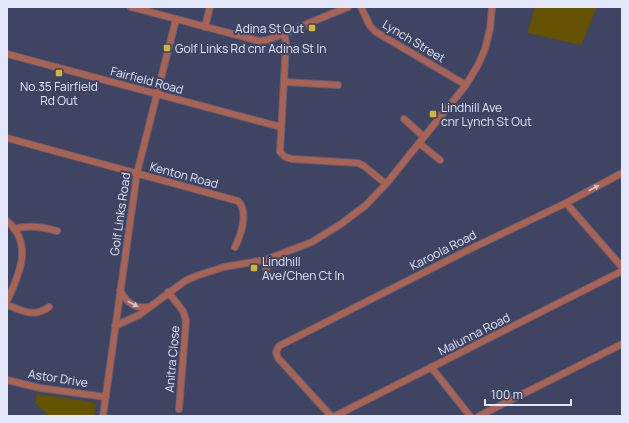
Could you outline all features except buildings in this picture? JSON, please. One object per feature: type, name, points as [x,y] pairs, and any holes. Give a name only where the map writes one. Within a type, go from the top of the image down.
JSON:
[{"type":"street","points":[[131,7],[259,41],[268,40],[348,7]]},
{"type":"street","points":[[205,26],[210,7]]},
{"type":"street","name":"Lynch Street","points":[[361,7],[370,26],[376,32],[466,85]]},
{"type":"street","points":[[115,326],[139,315],[168,292],[185,281],[210,271],[236,264],[265,260],[312,242],[366,206],[386,184],[466,85],[478,65],[485,49],[490,29],[492,7]]},
{"type":"street","name":"Golf Links Road","points":[[103,416],[137,173],[176,19]]},
{"type":"street","points":[[284,33],[286,43],[280,152],[285,157],[292,159],[358,163],[386,184]]},
{"type":"street","name":"Fairfield Road","points":[[7,54],[281,127]]},
{"type":"street","points":[[284,82],[338,85]]},
{"type":"street","points":[[404,119],[424,138]]},
{"type":"street","name":"Kenton Road","points":[[7,138],[238,201],[242,205],[244,212],[241,234],[235,247]]},
{"type":"street","points":[[419,143],[440,160]]},
{"type":"street","name":"Karoola Road","points":[[331,416],[278,358],[276,350],[279,346],[468,250],[566,203],[622,173]]},
{"type":"street","points":[[566,203],[622,267]]},
{"type":"street","points":[[7,221],[14,229],[20,242],[22,256],[20,272],[7,301]]},
{"type":"street","points":[[14,229],[26,227],[45,228],[57,231]]},
{"type":"street","points":[[265,260],[267,275]]},
{"type":"street","name":"Malunna Road","points":[[335,416],[622,271]]},
{"type":"street","points":[[120,290],[124,298],[132,305],[142,308],[151,306]]},
{"type":"street","name":"Anitra Close","points":[[168,292],[183,312],[186,322],[179,409]]},
{"type":"street","points":[[7,306],[32,314],[42,312],[49,307]]},
{"type":"street","points":[[478,416],[622,344]]},
{"type":"street","points":[[431,367],[470,416]]},
{"type":"street","name":"Astor Drive","points":[[7,380],[40,388],[106,397]]},
{"type":"shaded area","points":[[535,7],[597,7],[581,45],[527,33]]},
{"type":"shaded area","points":[[37,394],[92,402],[96,405],[94,416],[49,416],[35,403]]},
{"type":"place","name":"Adina St Out","points":[[312,28]]},
{"type":"place","name":"Golf Links Rd cnr Adina St In","points":[[167,48]]},
{"type":"place","name":"No.35 Fairfield Rd Out","points":[[59,73]]},
{"type":"place","name":"Lindhill Ave cnr Lynch St Out","points":[[433,114]]},
{"type":"place","name":"Lindhill Ave/Chen Ct In","points":[[254,268]]}]
